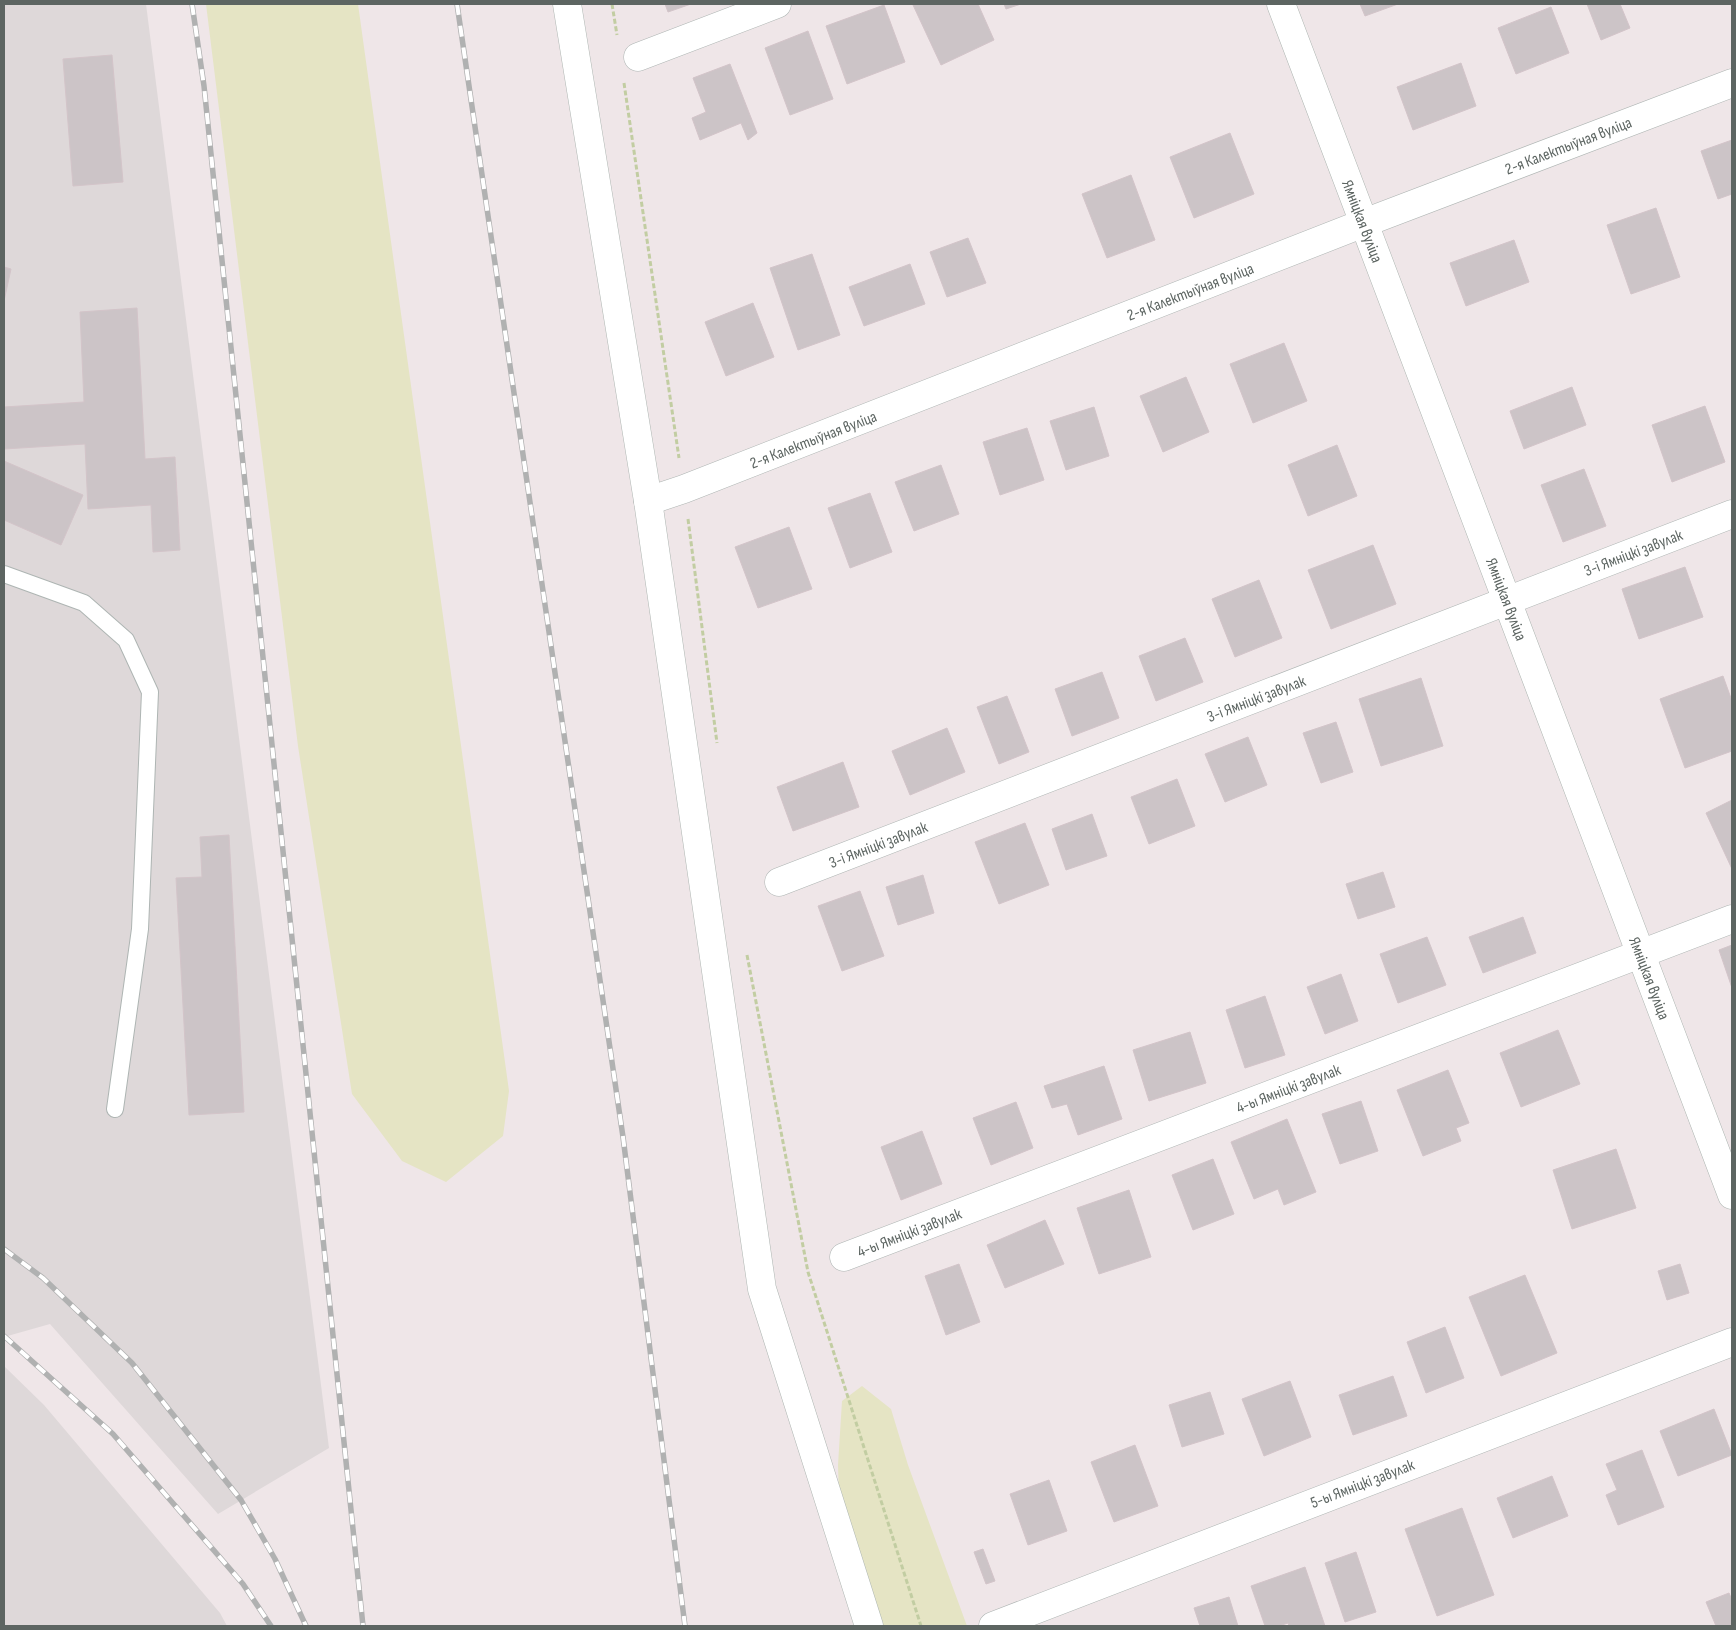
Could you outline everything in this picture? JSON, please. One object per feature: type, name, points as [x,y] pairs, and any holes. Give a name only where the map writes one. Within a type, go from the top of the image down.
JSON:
[{"type":"street","points":[[567,4],[648,501],[762,1289],[870,1626]]},
{"type":"street","points":[[630,65],[777,4]]},
{"type":"street","name":"Ямніцкая вуліца","points":[[1281,4],[1732,1195]]},
{"type":"street","name":"2-я Калектыўная вуліца","points":[[648,501],[684,489],[1364,223],[1732,82]]},
{"type":"street","name":"3-і Ямніцкі завулак","points":[[779,882],[1732,514]]},
{"type":"street","name":"4-ы Ямніцкі завулак","points":[[844,1257],[1732,920]]},
{"type":"street","name":"5-ы Ямніцкі завулак","points":[[993,1626],[1732,1342]]},
{"type":"lane","points":[[4,574],[84,603],[126,640],[150,692],[140,929],[115,1109]]},
{"type":"path","points":[[630,65],[717,744]]},
{"type":"path","points":[[746,950],[808,1272],[921,1626]]},
{"type":"shaded area","points":[[4,4],[146,4],[329,1448],[218,1514],[50,1324],[4,1337]]},
{"type":"shaded area","points":[[4,1366],[44,1405],[220,1613],[227,1626],[4,1626]]},
{"type":"green space","points":[[206,4],[358,4],[509,1091],[503,1136],[446,1182],[402,1161],[352,1094],[298,746]]},
{"type":"green space","points":[[862,1386],[891,1409],[908,1465],[967,1626],[871,1626],[841,1557],[838,1465],[842,1401]]},
{"type":"building","points":[[665,4],[691,4],[668,12]]},
{"type":"building","points":[[978,4],[994,40],[941,65],[913,5]]},
{"type":"building","points":[[1004,4],[1021,4],[1006,9]]},
{"type":"building","points":[[1360,4],[1398,4],[1365,16]]},
{"type":"building","points":[[1587,4],[1620,4],[1630,28],[1601,40]]},
{"type":"building","points":[[884,5],[905,62],[847,84],[826,26]]},
{"type":"building","points":[[1551,7],[1569,53],[1516,74],[1498,28]]},
{"type":"building","points":[[808,31],[833,99],[790,115],[765,48]]},
{"type":"building","points":[[112,55],[123,182],[73,186],[63,59]]},
{"type":"building","points":[[1461,63],[1476,106],[1413,130],[1397,87]]},
{"type":"building","points":[[730,64],[757,133],[748,140],[741,123],[700,140],[692,118],[706,112],[693,78]]},
{"type":"building","points":[[1230,133],[1254,194],[1194,218],[1170,157]]},
{"type":"building","points":[[1732,140],[1732,194],[1718,199],[1701,151]]},
{"type":"building","points":[[1131,175],[1155,240],[1107,258],[1082,194]]},
{"type":"building","points":[[1656,208],[1680,277],[1631,294],[1607,225]]},
{"type":"building","points":[[968,238],[986,283],[947,297],[930,252]]},
{"type":"building","points":[[1514,240],[1529,282],[1466,306],[1450,263]]},
{"type":"building","points":[[812,254],[840,335],[798,350],[770,268]]},
{"type":"building","points":[[910,264],[925,304],[864,326],[849,287]]},
{"type":"building","points":[[4,267],[11,269],[4,301]]},
{"type":"building","points":[[753,303],[774,357],[726,376],[705,322]]},
{"type":"building","points":[[137,308],[145,459],[175,457],[180,550],[153,552],[151,505],[88,509],[85,444],[4,449],[4,407],[84,402],[80,312]]},
{"type":"building","points":[[1284,343],[1307,401],[1253,423],[1230,364]]},
{"type":"building","points":[[1186,377],[1209,432],[1163,452],[1140,396]]},
{"type":"building","points":[[1572,387],[1586,425],[1524,449],[1510,411]]},
{"type":"building","points":[[1705,406],[1725,462],[1672,482],[1652,425]]},
{"type":"building","points":[[1094,407],[1109,456],[1066,470],[1050,421]]},
{"type":"building","points":[[1027,428],[1044,480],[1000,495],[983,442]]},
{"type":"building","points":[[1337,445],[1357,496],[1308,516],[1288,465]]},
{"type":"building","points":[[4,461],[83,495],[61,545],[4,520]]},
{"type":"building","points":[[941,465],[959,514],[914,531],[895,482]]},
{"type":"building","points":[[1584,469],[1606,526],[1563,542],[1541,485]]},
{"type":"building","points":[[870,493],[892,552],[850,568],[828,508]]},
{"type":"building","points":[[789,527],[812,589],[758,608],[735,547]]},
{"type":"building","points":[[1373,545],[1396,604],[1331,629],[1308,570]]},
{"type":"building","points":[[1685,567],[1703,617],[1639,639],[1622,589]]},
{"type":"building","points":[[1259,580],[1282,638],[1235,657],[1212,599]]},
{"type":"building","points":[[1185,638],[1203,682],[1156,701],[1139,656]]},
{"type":"building","points":[[1102,672],[1119,718],[1072,736],[1055,689]]},
{"type":"building","points":[[1723,676],[1732,701],[1732,751],[1685,768],[1660,699]]},
{"type":"building","points":[[1421,678],[1443,746],[1381,766],[1359,699]]},
{"type":"building","points":[[1007,696],[1029,752],[999,764],[977,707]]},
{"type":"building","points":[[1336,722],[1353,772],[1321,783],[1303,733]]},
{"type":"building","points":[[947,728],[965,772],[910,795],[892,751]]},
{"type":"building","points":[[1248,737],[1267,785],[1225,802],[1205,754]]},
{"type":"building","points":[[843,762],[859,807],[793,831],[777,787]]},
{"type":"building","points":[[1177,779],[1195,826],[1149,844],[1131,797]]},
{"type":"building","points":[[1732,800],[1732,869],[1706,813]]},
{"type":"building","points":[[1092,814],[1107,856],[1066,870],[1052,829]]},
{"type":"building","points":[[1025,823],[1049,885],[999,904],[975,842]]},
{"type":"building","points":[[229,835],[244,1112],[189,1115],[176,878],[202,877],[200,837]]},
{"type":"building","points":[[1383,872],[1395,907],[1358,919],[1346,884]]},
{"type":"building","points":[[923,875],[934,913],[898,925],[886,887]]},
{"type":"building","points":[[860,891],[884,956],[842,971],[818,906]]},
{"type":"building","points":[[1523,917],[1536,953],[1483,973],[1469,937]]},
{"type":"building","points":[[1427,937],[1446,985],[1398,1003],[1380,954]]},
{"type":"building","points":[[1732,945],[1732,988],[1719,950]]},
{"type":"building","points":[[1341,974],[1358,1021],[1325,1034],[1307,987]]},
{"type":"building","points":[[1265,996],[1285,1055],[1245,1068],[1226,1010]]},
{"type":"building","points":[[1558,1030],[1580,1084],[1521,1107],[1500,1053]]},
{"type":"building","points":[[1190,1032],[1206,1083],[1149,1101],[1133,1050]]},
{"type":"building","points":[[1104,1066],[1122,1119],[1078,1135],[1067,1104],[1052,1108],[1044,1086]]},
{"type":"building","points":[[1448,1070],[1469,1123],[1456,1128],[1461,1141],[1423,1156],[1397,1090]]},
{"type":"building","points":[[1361,1101],[1378,1151],[1340,1164],[1322,1114]]},
{"type":"building","points":[[1016,1102],[1033,1148],[991,1165],[973,1118]]},
{"type":"building","points":[[1287,1119],[1316,1192],[1284,1205],[1278,1189],[1254,1199],[1231,1142]]},
{"type":"building","points":[[922,1131],[942,1184],[901,1200],[881,1147]]},
{"type":"building","points":[[1616,1149],[1636,1208],[1572,1229],[1553,1170]]},
{"type":"building","points":[[1213,1159],[1234,1214],[1193,1230],[1172,1175]]},
{"type":"building","points":[[1129,1190],[1151,1257],[1099,1274],[1077,1208]]},
{"type":"building","points":[[1045,1220],[1064,1264],[1005,1288],[987,1245]]},
{"type":"building","points":[[959,1264],[980,1322],[946,1335],[925,1276]]},
{"type":"building","points":[[1680,1264],[1689,1293],[1667,1300],[1658,1271]]},
{"type":"building","points":[[1525,1275],[1557,1353],[1501,1376],[1469,1297]]},
{"type":"building","points":[[1445,1327],[1464,1378],[1426,1393],[1407,1342]]},
{"type":"building","points":[[1393,1376],[1407,1416],[1353,1435],[1339,1395]]},
{"type":"building","points":[[1290,1381],[1311,1437],[1264,1456],[1242,1399]]},
{"type":"building","points":[[1210,1392],[1224,1434],[1182,1447],[1169,1405]]},
{"type":"building","points":[[1714,1409],[1732,1455],[1678,1476],[1660,1431]]},
{"type":"building","points":[[1135,1445],[1158,1506],[1114,1522],[1091,1462]]},
{"type":"building","points":[[1642,1450],[1664,1507],[1618,1525],[1606,1495],[1617,1490],[1606,1464]]},
{"type":"building","points":[[1552,1476],[1568,1516],[1513,1538],[1497,1498]]},
{"type":"building","points":[[1049,1480],[1067,1531],[1028,1545],[1010,1494]]},
{"type":"building","points":[[1462,1508],[1494,1595],[1437,1616],[1405,1529]]},
{"type":"building","points":[[983,1549],[995,1581],[986,1584],[974,1552]]},
{"type":"building","points":[[1356,1552],[1376,1612],[1345,1622],[1325,1563]]},
{"type":"building","points":[[1305,1567],[1325,1626],[1289,1626],[1288,1623],[1279,1626],[1265,1626],[1251,1586]]},
{"type":"building","points":[[1729,1593],[1732,1600],[1732,1625],[1716,1626],[1706,1602]]},
{"type":"building","points":[[1229,1597],[1238,1626],[1200,1626],[1194,1608]]},
{"type":"railway","points":[[192,4],[204,86],[363,1626]]},
{"type":"railway","points":[[457,4],[623,1137],[685,1626]]},
{"type":"railway","points":[[4,1249],[43,1278],[132,1363],[241,1500],[275,1559],[306,1626]]},
{"type":"railway","points":[[4,1336],[113,1434],[243,1584],[271,1626]]}]
